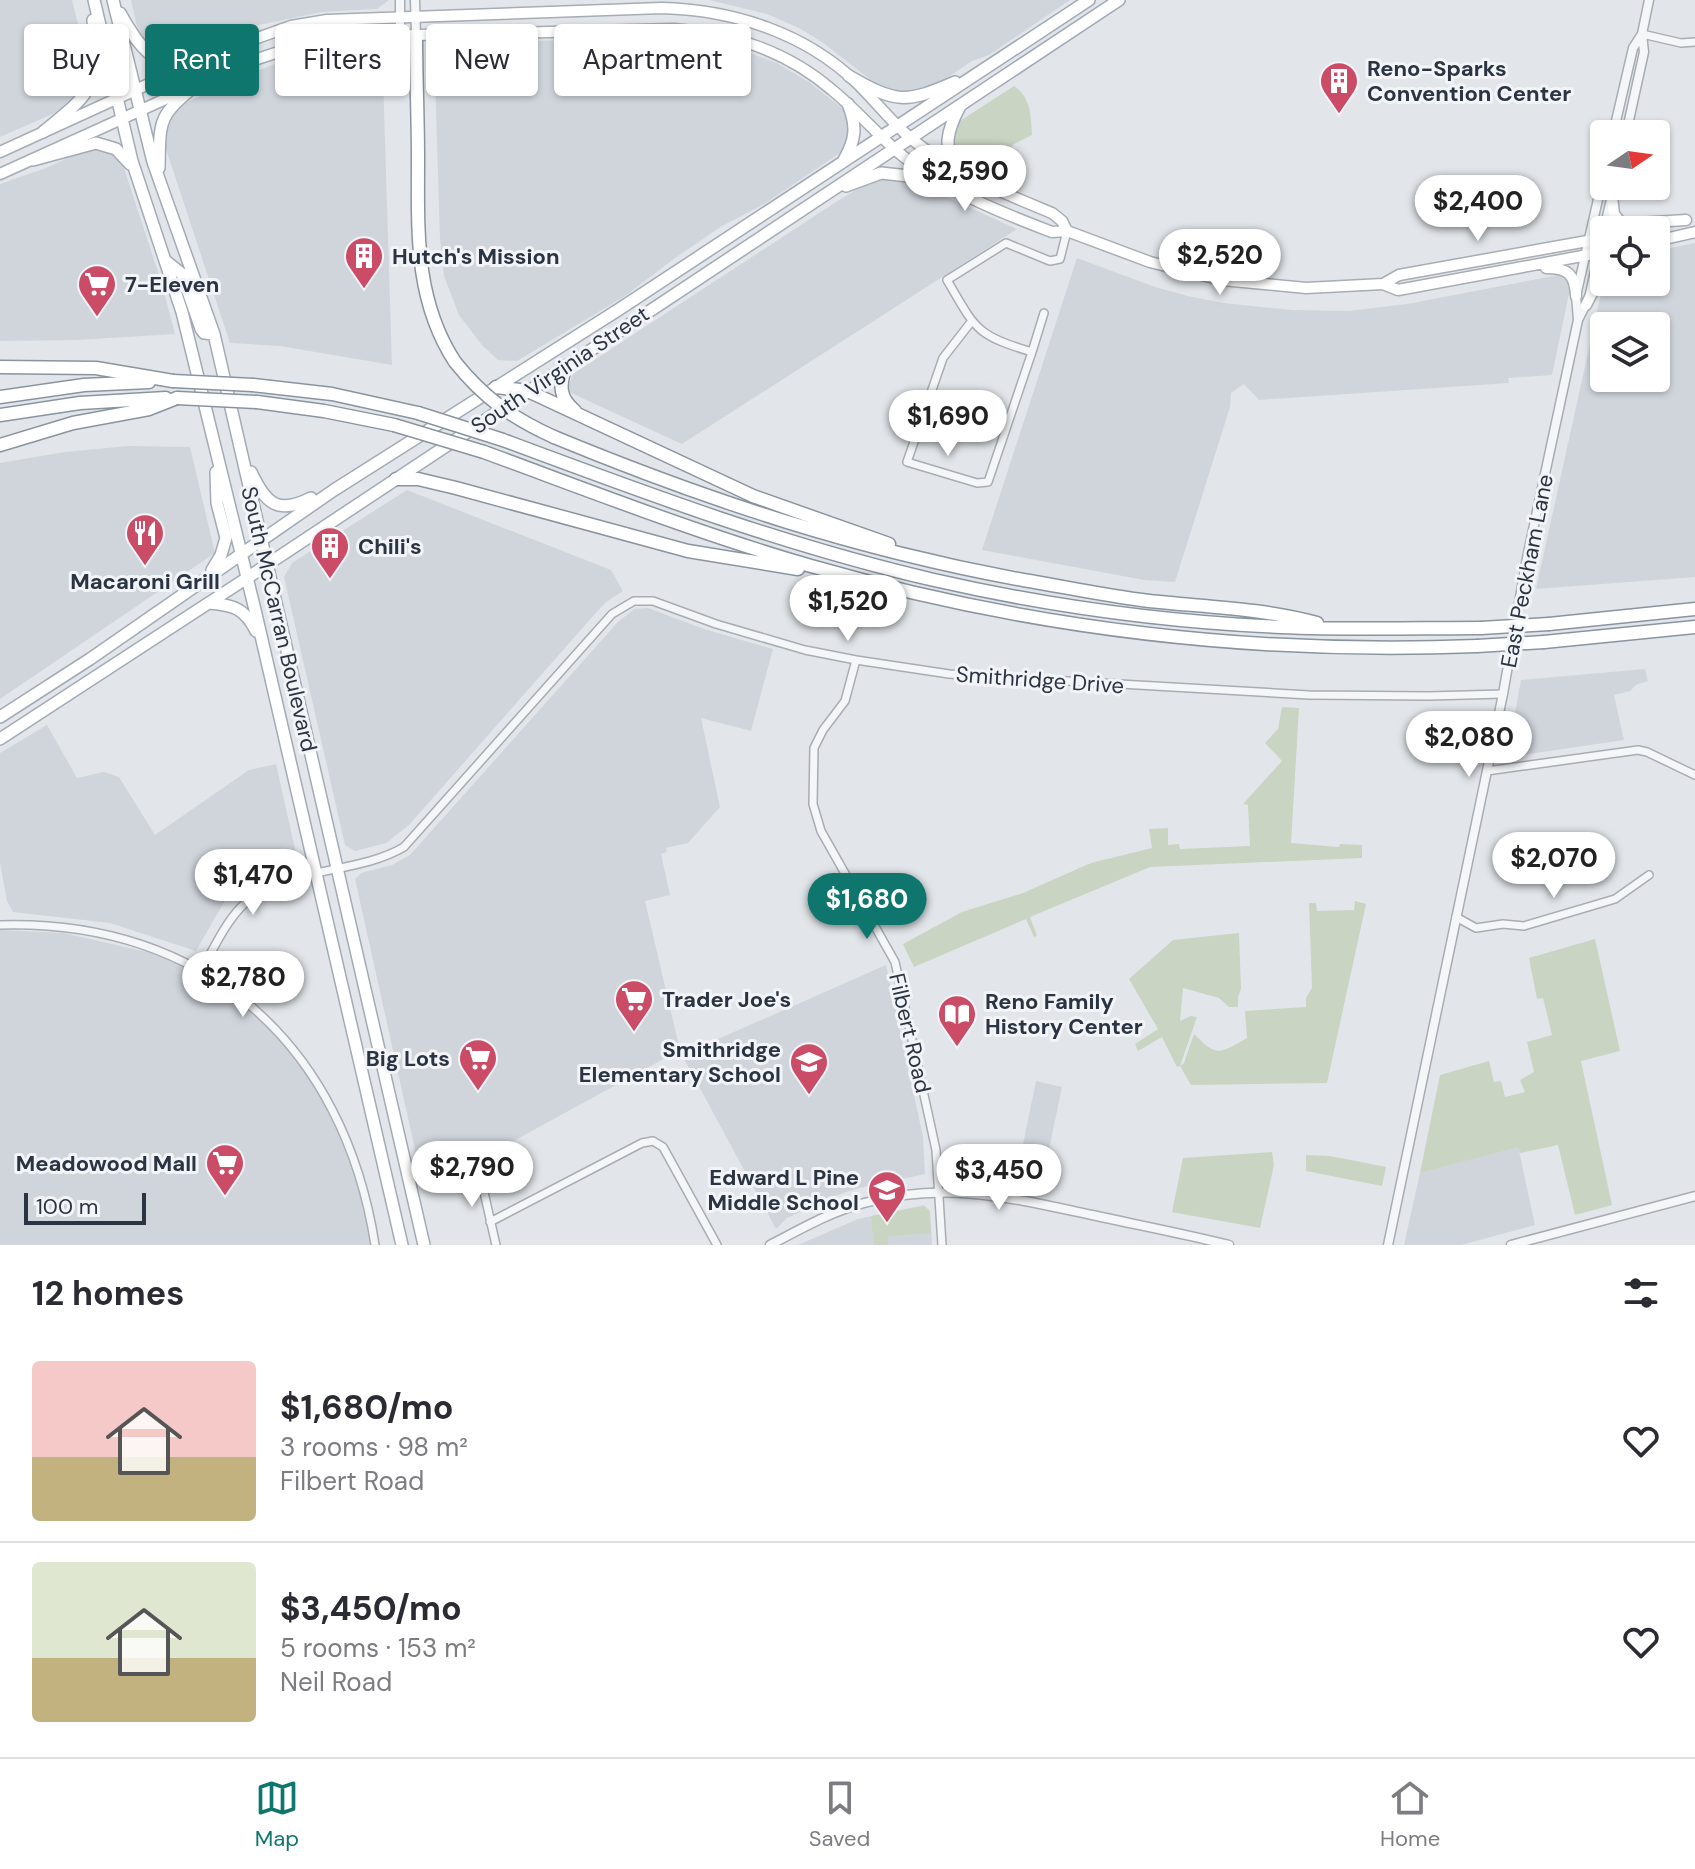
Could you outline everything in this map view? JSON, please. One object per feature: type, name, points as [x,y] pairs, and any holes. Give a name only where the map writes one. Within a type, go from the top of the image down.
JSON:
[{"type":"highway","points":[[416,35],[418,231],[423,285],[434,323],[455,362],[474,385],[506,413],[554,437],[664,482],[764,517],[873,548],[1023,580],[1143,600],[1290,616],[1335,628]]},
{"type":"highway","points":[[566,366],[561,382],[562,396],[571,408],[594,424]]},
{"type":"highway","points":[[0,367],[96,368],[173,381]]},
{"type":"highway","points":[[0,397],[84,385],[173,381],[253,385],[332,394],[418,413],[503,440],[768,535],[933,580],[1134,614],[1283,627],[1481,628],[1695,609]]},
{"type":"highway","points":[[496,387],[528,391],[717,481],[793,511],[904,548],[1023,580]]},
{"type":"highway","points":[[0,415],[80,403],[177,398],[257,402],[324,411],[394,425],[484,452],[725,539],[853,578]]},
{"type":"highway","points":[[0,445],[73,423],[149,409],[177,398]]},
{"type":"highway","points":[[396,479],[418,479],[456,488],[696,553],[853,578],[972,605],[1135,632],[1316,646],[1477,646],[1695,627]]},
{"type":"main road","name":"South McCarran Boulevard","points":[[92,0],[135,172],[182,312],[402,1245]]},
{"type":"main road","points":[[43,132],[77,105],[90,88],[96,65],[92,0]]},
{"type":"main road","name":"South McCarran Boulevard","points":[[113,0],[158,180],[214,334],[424,1245]]},
{"type":"main road","points":[[113,0],[133,37],[145,49]]},
{"type":"main road","name":"South Virginia Street","points":[[0,739],[1119,0]]},
{"type":"main road","name":"South Virginia Street","points":[[0,717],[90,659],[358,474],[667,278],[1085,2]]},
{"type":"main road","points":[[259,36],[308,22],[662,8],[695,10],[771,28],[809,47],[880,94],[899,99],[927,94],[981,71]]},
{"type":"main road","points":[[410,35],[654,28],[705,32],[755,45],[815,76],[894,148],[936,179],[1046,230],[1059,234],[1067,231],[1150,262],[1222,280],[1306,288],[1383,284],[1399,275],[1589,241]]},
{"type":"main road","points":[[849,76],[910,138],[958,171],[1052,213],[1062,221],[1067,231]]},
{"type":"main road","points":[[0,152],[145,86]]},
{"type":"main road","points":[[0,174],[171,96]]},
{"type":"main road","points":[[158,180],[159,130],[163,118],[185,96]]},
{"type":"main road","points":[[843,163],[855,134],[854,118],[848,104]]},
{"type":"main road","points":[[958,171],[946,144],[949,127],[960,104]]},
{"type":"main road","points":[[33,160],[96,143],[116,149],[135,172]]},
{"type":"main road","points":[[820,197],[881,173],[936,179]]},
{"type":"main road","points":[[1613,200],[1614,214],[1622,224],[1690,219]]},
{"type":"main road","points":[[1670,223],[1690,219]]},
{"type":"main road","points":[[1670,238],[1695,232]]},
{"type":"main road","points":[[1383,284],[1393,289],[1405,289],[1590,255]]},
{"type":"main road","points":[[167,262],[182,274],[201,329],[204,333],[214,334]]},
{"type":"main road","points":[[1516,269],[1564,268],[1572,275],[1576,296]]},
{"type":"main road","points":[[667,278],[676,293]]},
{"type":"main road","points":[[1586,305],[1591,296]]},
{"type":"main road","points":[[238,439],[259,488],[265,497],[277,505],[297,505],[358,474]]},
{"type":"main road","points":[[208,576],[221,555],[226,538],[217,503],[216,455]]},
{"type":"main road","points":[[210,603],[235,606],[242,610],[264,650]]},
{"type":"street","points":[[400,0],[400,24]]},
{"type":"street","points":[[415,0],[416,35]]},
{"type":"street","points":[[1629,120],[1643,59],[1642,34],[1649,0]]},
{"type":"street","points":[[1642,34],[1681,43],[1695,42]]},
{"type":"street","points":[[1616,120],[1633,48],[1642,34]]},
{"type":"street","name":"East Peckham Lane","points":[[1578,320],[1576,296],[1598,200]]},
{"type":"street","points":[[1032,352],[992,340],[971,322],[947,280],[1006,243],[1050,261],[1060,259],[1067,231]]},
{"type":"street","name":"East Peckham Lane","points":[[1388,1245],[1503,694],[1527,558],[1578,320],[1590,292]]},
{"type":"street","points":[[971,322],[943,358],[907,462],[977,483],[988,482],[1044,313]]},
{"type":"street","name":"Smithridge Drive","points":[[201,971],[243,905],[264,890],[392,854],[413,839],[591,637],[625,604],[634,601],[653,601],[764,639],[917,670],[996,678],[1309,695],[1503,694]]},
{"type":"street","name":"Filbert Road","points":[[856,660],[845,701],[814,748],[813,804],[821,831],[895,962],[936,1150],[942,1245]]},
{"type":"street","points":[[1487,771],[1638,750],[1695,775]]},
{"type":"street","points":[[1456,917],[1476,928],[1503,924],[1524,926],[1615,899],[1649,875]]},
{"type":"street","points":[[0,925],[44,925],[117,938],[160,951],[237,993],[293,1051],[322,1091],[354,1158],[375,1245]]},
{"type":"street","points":[[490,1222],[642,1143],[653,1141],[663,1147],[717,1245]]},
{"type":"street","points":[[478,1166],[496,1245]]},
{"type":"street","points":[[770,1245],[846,1208],[939,1191],[1012,1198],[1229,1245]]},
{"type":"street","points":[[1511,1245],[1695,1196]]},
{"type":"shaded area","points":[[0,0],[72,0],[78,24],[24,24],[24,96],[74,96],[64,109],[0,137]]},
{"type":"shaded area","points":[[131,0],[389,0],[377,9],[322,12],[259,25],[145,24],[145,45]]},
{"type":"shaded area","points":[[709,0],[1070,0],[989,55],[972,61],[941,82],[909,92],[890,91],[876,84],[799,28],[767,14]]},
{"type":"shaded area","points":[[554,40],[554,96],[751,96],[751,53],[777,63],[809,82],[842,108],[850,133],[843,151],[764,204],[722,226],[625,296],[517,361],[498,360],[459,315],[444,276],[436,96],[538,96],[538,41]]},
{"type":"shaded area","points":[[275,64],[275,96],[384,96],[392,365],[280,346],[230,343],[164,143],[168,118],[183,104],[201,96],[259,96],[259,70]]},
{"type":"shaded area","points":[[100,148],[114,153],[122,162],[175,334],[0,341],[0,184],[87,149]]},
{"type":"shaded area","points":[[886,179],[920,185],[1017,229],[682,444],[571,393],[568,388],[573,374],[836,202],[864,185]]},
{"type":"shaded area","points":[[1695,243],[1695,577],[1536,589],[1590,344],[1590,392],[1670,392],[1670,312],[1597,312],[1600,296],[1670,296],[1670,248]]},
{"type":"shaded area","points":[[1077,258],[1188,296],[1293,310],[1349,311],[1407,304],[1558,275],[1567,279],[1570,289],[1552,375],[1508,378],[1509,383],[1259,400],[1244,384],[1231,393],[1230,407],[1175,582],[1144,580],[982,550]]},
{"type":"shaded area","points":[[128,446],[190,447],[215,553],[0,699],[0,463]]},
{"type":"shaded area","points":[[407,490],[611,570],[623,591],[594,615],[409,825],[386,843],[355,851],[345,845],[284,577],[292,563]]},
{"type":"shaded area","points":[[648,608],[704,629],[773,649],[751,731],[701,718],[720,807],[688,843],[666,848],[667,852],[661,854],[670,895],[645,901],[680,1050],[424,1190],[355,879],[361,873],[392,865],[410,855],[618,622],[634,609]]},
{"type":"shaded area","points":[[1645,669],[1648,681],[1614,695],[1624,740],[1516,756],[1508,752],[1521,680]]},
{"type":"shaded area","points":[[47,725],[77,778],[104,772],[119,777],[155,835],[249,770],[276,764],[297,858],[293,864],[249,880],[227,897],[196,951],[110,923],[13,912],[7,901],[0,863],[0,753]]},
{"type":"shaded area","points":[[0,930],[64,933],[164,956],[226,991],[248,1009],[299,1060],[326,1103],[351,1157],[372,1245],[0,1245]]},
{"type":"shaded area","name":"Smithridge Elementary School","points":[[886,965],[923,1137],[925,1174],[835,1196],[787,1218],[776,1229],[682,1055]]},
{"type":"shaded area","points":[[1036,1081],[1062,1087],[1040,1192],[1018,1188],[1015,1183]]},
{"type":"shaded area","points":[[1518,1146],[1535,1225],[1461,1245],[1404,1245],[1420,1173]]},
{"type":"shaded area","name":"Edward L Pine Middle School","points":[[924,1205],[930,1211],[932,1245],[798,1245],[858,1219]]},
{"type":"green space","points":[[1014,86],[1027,101],[1032,135],[1014,144],[1006,154],[1016,164],[1016,172],[961,161],[953,141],[958,124]]},
{"type":"green space","points":[[1282,707],[1299,708],[1291,843],[1339,847],[1340,844],[1362,845],[1362,858],[1150,867],[1030,917],[1037,936],[1034,937],[1026,919],[914,967],[903,944],[962,912],[1023,893],[1091,863],[1152,848],[1149,829],[1168,828],[1168,845],[1179,844],[1180,849],[1250,846],[1248,805],[1243,804],[1282,761],[1265,743],[1278,729]]},
{"type":"green space","points":[[1355,901],[1366,904],[1327,1083],[1191,1085],[1180,1066],[1184,1063],[1194,1034],[1208,1047],[1224,1050],[1247,1038],[1245,1011],[1306,1007],[1306,998],[1312,988],[1309,903],[1316,903],[1317,911],[1354,910]]},
{"type":"green space","points":[[1239,933],[1241,989],[1238,1007],[1229,1007],[1219,998],[1183,988],[1180,1021],[1197,1017],[1180,1066],[1177,1067],[1162,1037],[1138,1051],[1135,1044],[1158,1029],[1129,979],[1173,940]]},
{"type":"green space","points":[[1595,939],[1620,1051],[1581,1061],[1612,1205],[1575,1215],[1558,1145],[1520,1153],[1518,1147],[1420,1173],[1440,1075],[1489,1061],[1494,1082],[1501,1081],[1505,1097],[1525,1092],[1520,1080],[1534,1072],[1527,1042],[1552,1035],[1543,998],[1537,999],[1529,958]]},
{"type":"green space","points":[[1272,1152],[1274,1165],[1260,1228],[1172,1212],[1183,1158]]},
{"type":"green space","points":[[1306,1155],[1330,1156],[1386,1167],[1382,1186],[1306,1171]]},
{"type":"green space","points":[[924,1206],[929,1211],[931,1233],[888,1236],[888,1245],[874,1245],[871,1216]]},
{"type":"place","name":"Reno-Sparks Convention Center","points":[[1339,115]]},
{"type":"place","name":"Hutch's Mission","points":[[364,290]]},
{"type":"place","name":"7-Eleven","points":[[97,318]]},
{"type":"place","name":"Macaroni Grill","points":[[145,567]]},
{"type":"place","name":"Chili's","points":[[330,580]]},
{"type":"place","name":"Trader Joe's","points":[[634,1033]]},
{"type":"place","name":"Reno Family History Center","points":[[957,1048]]},
{"type":"place","name":"Big Lots","points":[[478,1092]]},
{"type":"place","name":"Smithridge Elementary School","points":[[809,1096]]},
{"type":"place","name":"Meadowood Mall","points":[[225,1197]]},
{"type":"place","name":"Edward L Pine Middle School","points":[[887,1224]]}]
